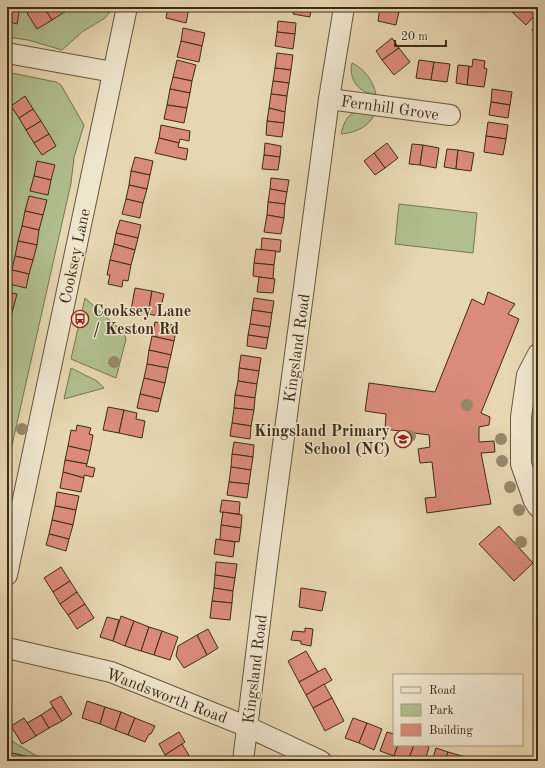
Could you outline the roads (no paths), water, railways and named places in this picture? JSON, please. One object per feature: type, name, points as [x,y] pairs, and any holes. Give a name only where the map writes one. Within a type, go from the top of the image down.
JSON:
[{"type":"street","name":"Cooksey Lane","points":[[7,575],[127,7]]},
{"type":"street","name":"Kingsland Road","points":[[243,761],[267,565],[329,99],[344,7]]},
{"type":"street","points":[[7,53],[113,72]]},
{"type":"street","name":"Fernhill Grove","points":[[329,99],[450,116]]},
{"type":"street","points":[[538,354],[527,375],[521,417],[521,464],[534,501],[538,507]]},
{"type":"street","name":"Wandsworth Road","points":[[7,648],[111,672],[248,727],[321,761]]},
{"type":"place","name":"Cooksey Lane / Keston Rd","points":[[80,319]]},
{"type":"place","name":"Kingsland Primary School (NC)","points":[[403,439]]}]
